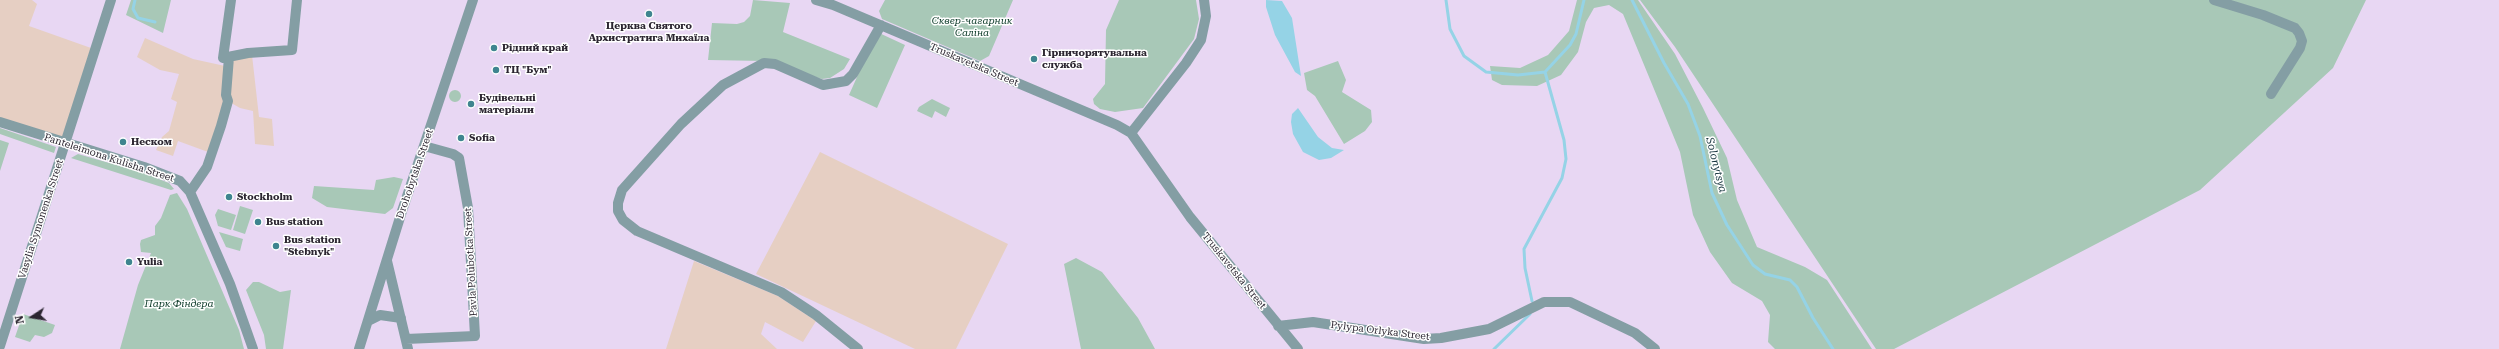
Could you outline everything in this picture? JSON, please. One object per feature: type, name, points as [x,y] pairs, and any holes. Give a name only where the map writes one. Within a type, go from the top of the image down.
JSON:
[{"type":"street","name":"Vasylia Symonenka Street","points":[[0,346],[4,319],[65,144],[111,0]]},
{"type":"street","points":[[231,0],[223,58],[292,50],[297,0]]},
{"type":"street","name":"Drohobytska Street","points":[[359,349],[424,146],[473,0]]},
{"type":"street","name":"Truskavetska Street","points":[[816,0],[881,25],[1117,125],[1131,134],[1190,217],[1298,349]]},
{"type":"street","points":[[1131,134],[1186,63],[1201,40],[1206,16],[1204,0]]},
{"type":"street","points":[[2214,0],[2295,28],[2299,33],[2302,41],[2300,48],[2271,94]]},
{"type":"street","points":[[858,349],[816,315],[781,292],[637,231],[623,220],[618,211],[618,203],[622,190],[681,124],[723,85],[764,64],[775,64],[823,85],[846,81],[853,74],[881,25]]},
{"type":"street","points":[[190,192],[207,167],[221,126],[228,101],[226,90],[230,62],[229,57]]},
{"type":"street","name":"Panteleimona Kulisha Street","points":[[0,122],[65,144],[144,167],[180,181],[190,192],[230,284],[253,349]]},
{"type":"street","name":"Pavla Polubotka Street","points":[[407,344],[474,336],[468,208],[459,158],[454,154],[424,146]]},
{"type":"street","points":[[387,260],[407,344]]},
{"type":"street","name":"Pylypa Orlyka Street","points":[[1278,326],[1313,322],[1424,339],[1440,338],[1489,329],[1544,302],[1570,302],[1635,333],[1655,349]]},
{"type":"street","points":[[368,320],[380,315],[401,318]]},
{"type":"shaded area","points":[[0,0],[32,0],[37,4],[29,26],[91,48],[62,139],[0,118]]},
{"type":"shaded area","points":[[145,38],[193,59],[225,66],[233,57],[252,55],[259,117],[272,119],[274,146],[255,144],[253,111],[240,108],[226,100],[208,152],[178,141],[173,156],[156,150],[162,137],[169,131],[177,102],[171,99],[179,74],[160,70],[137,57]]},
{"type":"shaded area","points":[[820,152],[1008,244],[956,349],[915,349],[756,274]]},
{"type":"shaded area","points":[[694,261],[778,296],[816,321],[803,342],[765,322],[761,334],[777,349],[666,349]]},
{"type":"green space","points":[[131,0],[171,0],[163,33],[126,15]]},
{"type":"green space","points":[[753,0],[790,3],[783,32],[850,59],[844,69],[830,78],[822,79],[764,61],[708,60],[712,23],[737,24],[744,22],[750,16]]},
{"type":"green space","name":"Сквер-чагарник Саліна","points":[[885,0],[1013,0],[989,56],[980,61],[882,19],[879,11]]},
{"type":"green space","points":[[1119,0],[1196,0],[1199,19],[1194,39],[1143,108],[1115,112],[1100,109],[1094,104],[1093,99],[1105,84],[1106,30]]},
{"type":"green space","points":[[1577,0],[1638,0],[1675,54],[1703,108],[1727,158],[1737,200],[1757,247],[1805,267],[1827,280],[1872,349],[1775,349],[1768,342],[1770,315],[1762,301],[1732,283],[1710,252],[1693,215],[1680,152],[1623,14],[1609,5],[1594,8],[1586,22],[1578,52],[1561,75],[1537,86],[1502,85],[1492,80],[1490,66],[1520,68],[1548,55],[1569,31]]},
{"type":"green space","points":[[1640,0],[2366,0],[2333,68],[2200,190],[1894,349],[1876,349],[1675,47]]},
{"type":"green space","points":[[877,32],[905,45],[877,108],[849,95]]},
{"type":"green space","points":[[1338,61],[1346,80],[1342,92],[1371,110],[1372,122],[1365,131],[1344,144],[1315,96],[1307,90],[1304,73]]},
{"type":"green space","points":[[455,90],[459,92],[461,96],[459,100],[455,102],[451,100],[449,96],[451,92]]},
{"type":"green space","points":[[932,99],[950,108],[946,117],[935,111],[932,118],[917,111],[919,107]]},
{"type":"green space","points":[[0,128],[56,147],[54,153],[0,134]]},
{"type":"green space","points":[[0,140],[9,143],[0,171]]},
{"type":"green space","points":[[78,154],[141,172],[169,183],[174,189],[171,190],[71,158]]},
{"type":"green space","points":[[394,177],[403,179],[393,208],[385,214],[327,207],[312,198],[314,186],[374,190],[376,180]]},
{"type":"green space","name":"Парк Фіндера","points":[[177,193],[187,209],[239,330],[244,349],[120,349],[138,285],[151,253],[141,252],[141,240],[155,235],[155,226],[161,218],[170,195]]},
{"type":"green space","points":[[240,206],[253,210],[245,234],[233,230]]},
{"type":"green space","points":[[218,209],[236,215],[231,230],[218,226],[215,215]]},
{"type":"green space","points":[[219,232],[243,239],[240,251],[226,247]]},
{"type":"green space","points":[[1076,258],[1102,272],[1138,318],[1155,349],[1081,349],[1064,264]]},
{"type":"green space","points":[[253,282],[259,282],[280,292],[291,290],[283,349],[266,349],[264,335],[246,290]]},
{"type":"green space","points":[[23,314],[55,325],[52,333],[44,337],[35,335],[30,342],[15,337]]},
{"type":"water","points":[[1266,0],[1282,1],[1292,18],[1301,76],[1295,72],[1275,35],[1266,7]]},
{"type":"water","points":[[1298,108],[1318,137],[1332,148],[1344,150],[1331,158],[1319,160],[1303,152],[1293,134],[1291,122],[1292,114]]},
{"type":"waterway","points":[[135,0],[133,9],[138,18],[155,22]]},
{"type":"waterway","name":"Solonytsya","points":[[1446,0],[1450,29],[1464,56],[1486,72],[1518,75],[1545,72],[1570,45],[1576,34],[1584,0]]},
{"type":"waterway","name":"Solonytsya","points":[[1632,0],[1664,63],[1688,104],[1700,136],[1712,193],[1727,225],[1753,265],[1765,274],[1790,280],[1797,287],[1813,318],[1833,349]]},
{"type":"waterway","points":[[1532,301],[1525,268],[1524,249],[1562,178],[1566,159],[1564,140],[1545,72]]},
{"type":"waterway","points":[[1494,349],[1530,314]]},
{"type":"place","name":"Церква Святого Архистратига Михаїла","points":[[649,14]]},
{"type":"place","name":"Рідний край","points":[[494,48]]},
{"type":"place","name":"Гірничорятувальна служба","points":[[1034,59]]},
{"type":"place","name":"ТЦ \"Бум\"","points":[[496,70]]},
{"type":"place","name":"Будівельні матеріали","points":[[471,104]]},
{"type":"place","name":"Sofia","points":[[461,138]]},
{"type":"place","name":"Неском","points":[[123,142]]},
{"type":"place","name":"Stockholm","points":[[229,197]]},
{"type":"place","name":"Bus station","points":[[258,222]]},
{"type":"place","name":"Bus station \"Stebnyk\"","points":[[276,246]]},
{"type":"place","name":"Yulia","points":[[129,262]]}]
